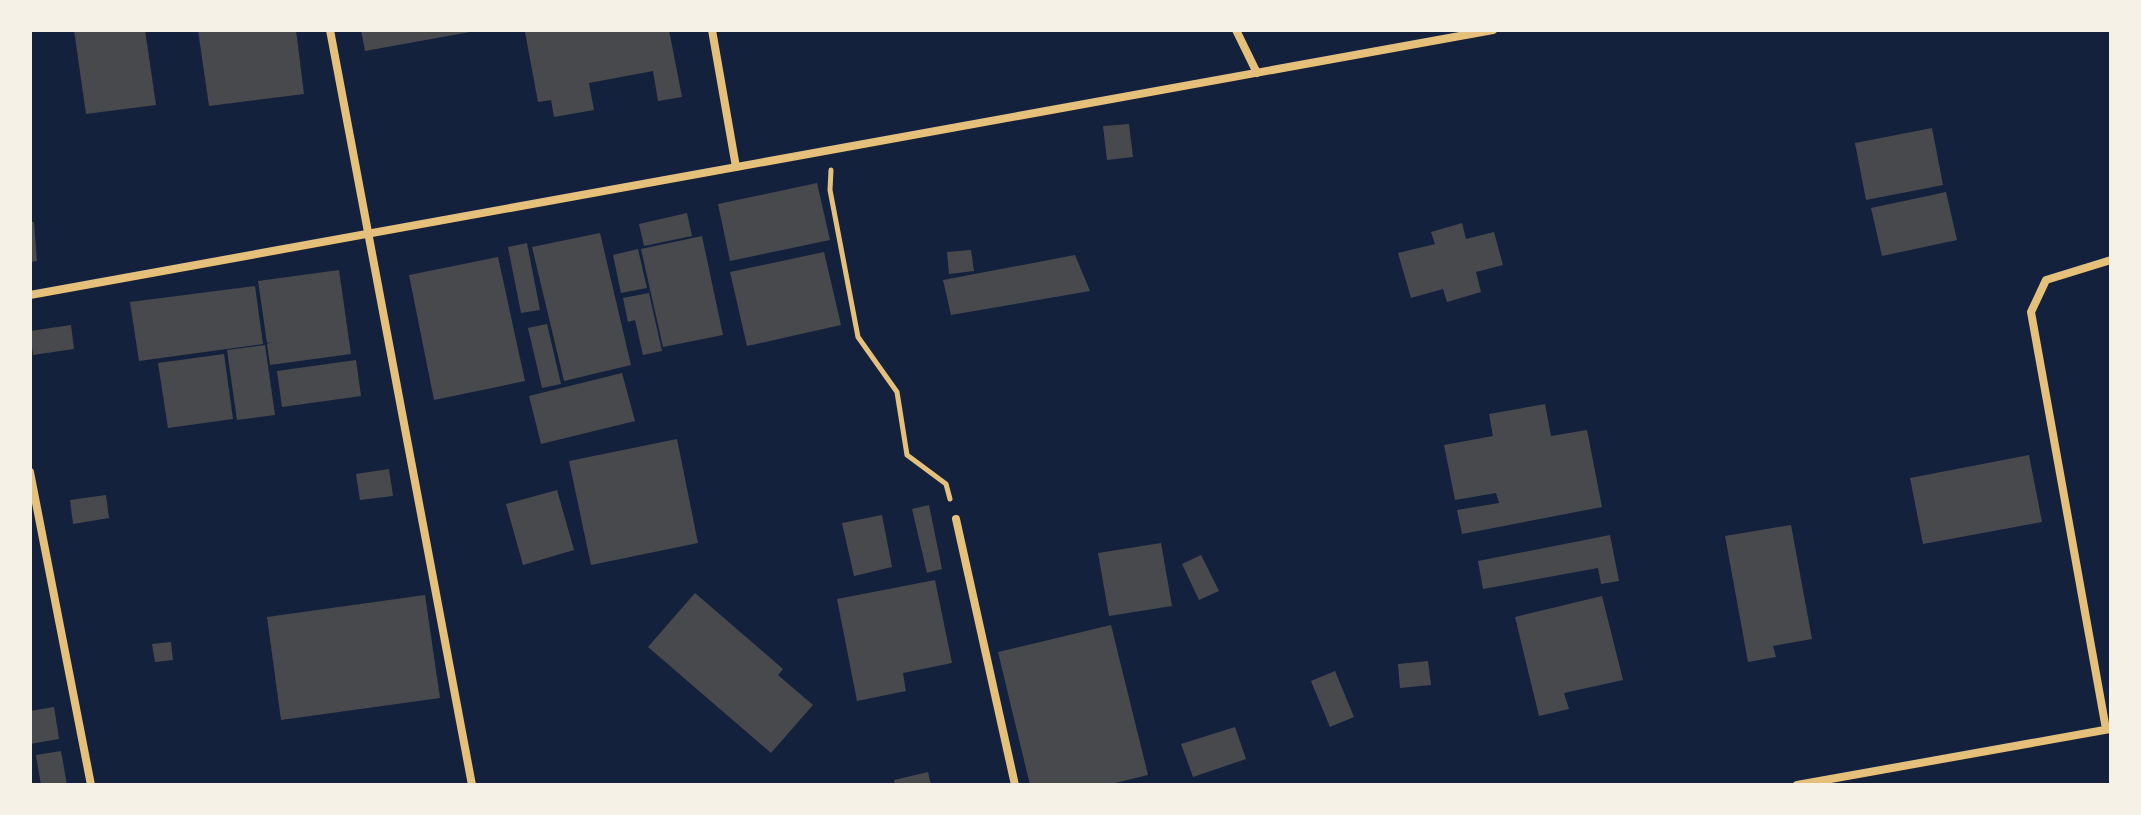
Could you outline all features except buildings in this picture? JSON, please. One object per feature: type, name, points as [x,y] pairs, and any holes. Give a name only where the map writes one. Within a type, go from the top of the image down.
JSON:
[{"type":"street","points":[[330,30],[472,785]]},
{"type":"street","points":[[712,30],[736,167]]},
{"type":"street","points":[[1236,30],[1257,73]]},
{"type":"street","points":[[30,295],[1493,30]]},
{"type":"street","points":[[1797,785],[2108,729],[2031,312],[2046,280],[2111,260]]},
{"type":"street","points":[[30,472],[91,785]]},
{"type":"street","points":[[956,519],[1015,785]]},
{"type":"path","points":[[833,149],[830,190],[858,337],[897,392],[907,455],[946,484],[956,519]]}]
